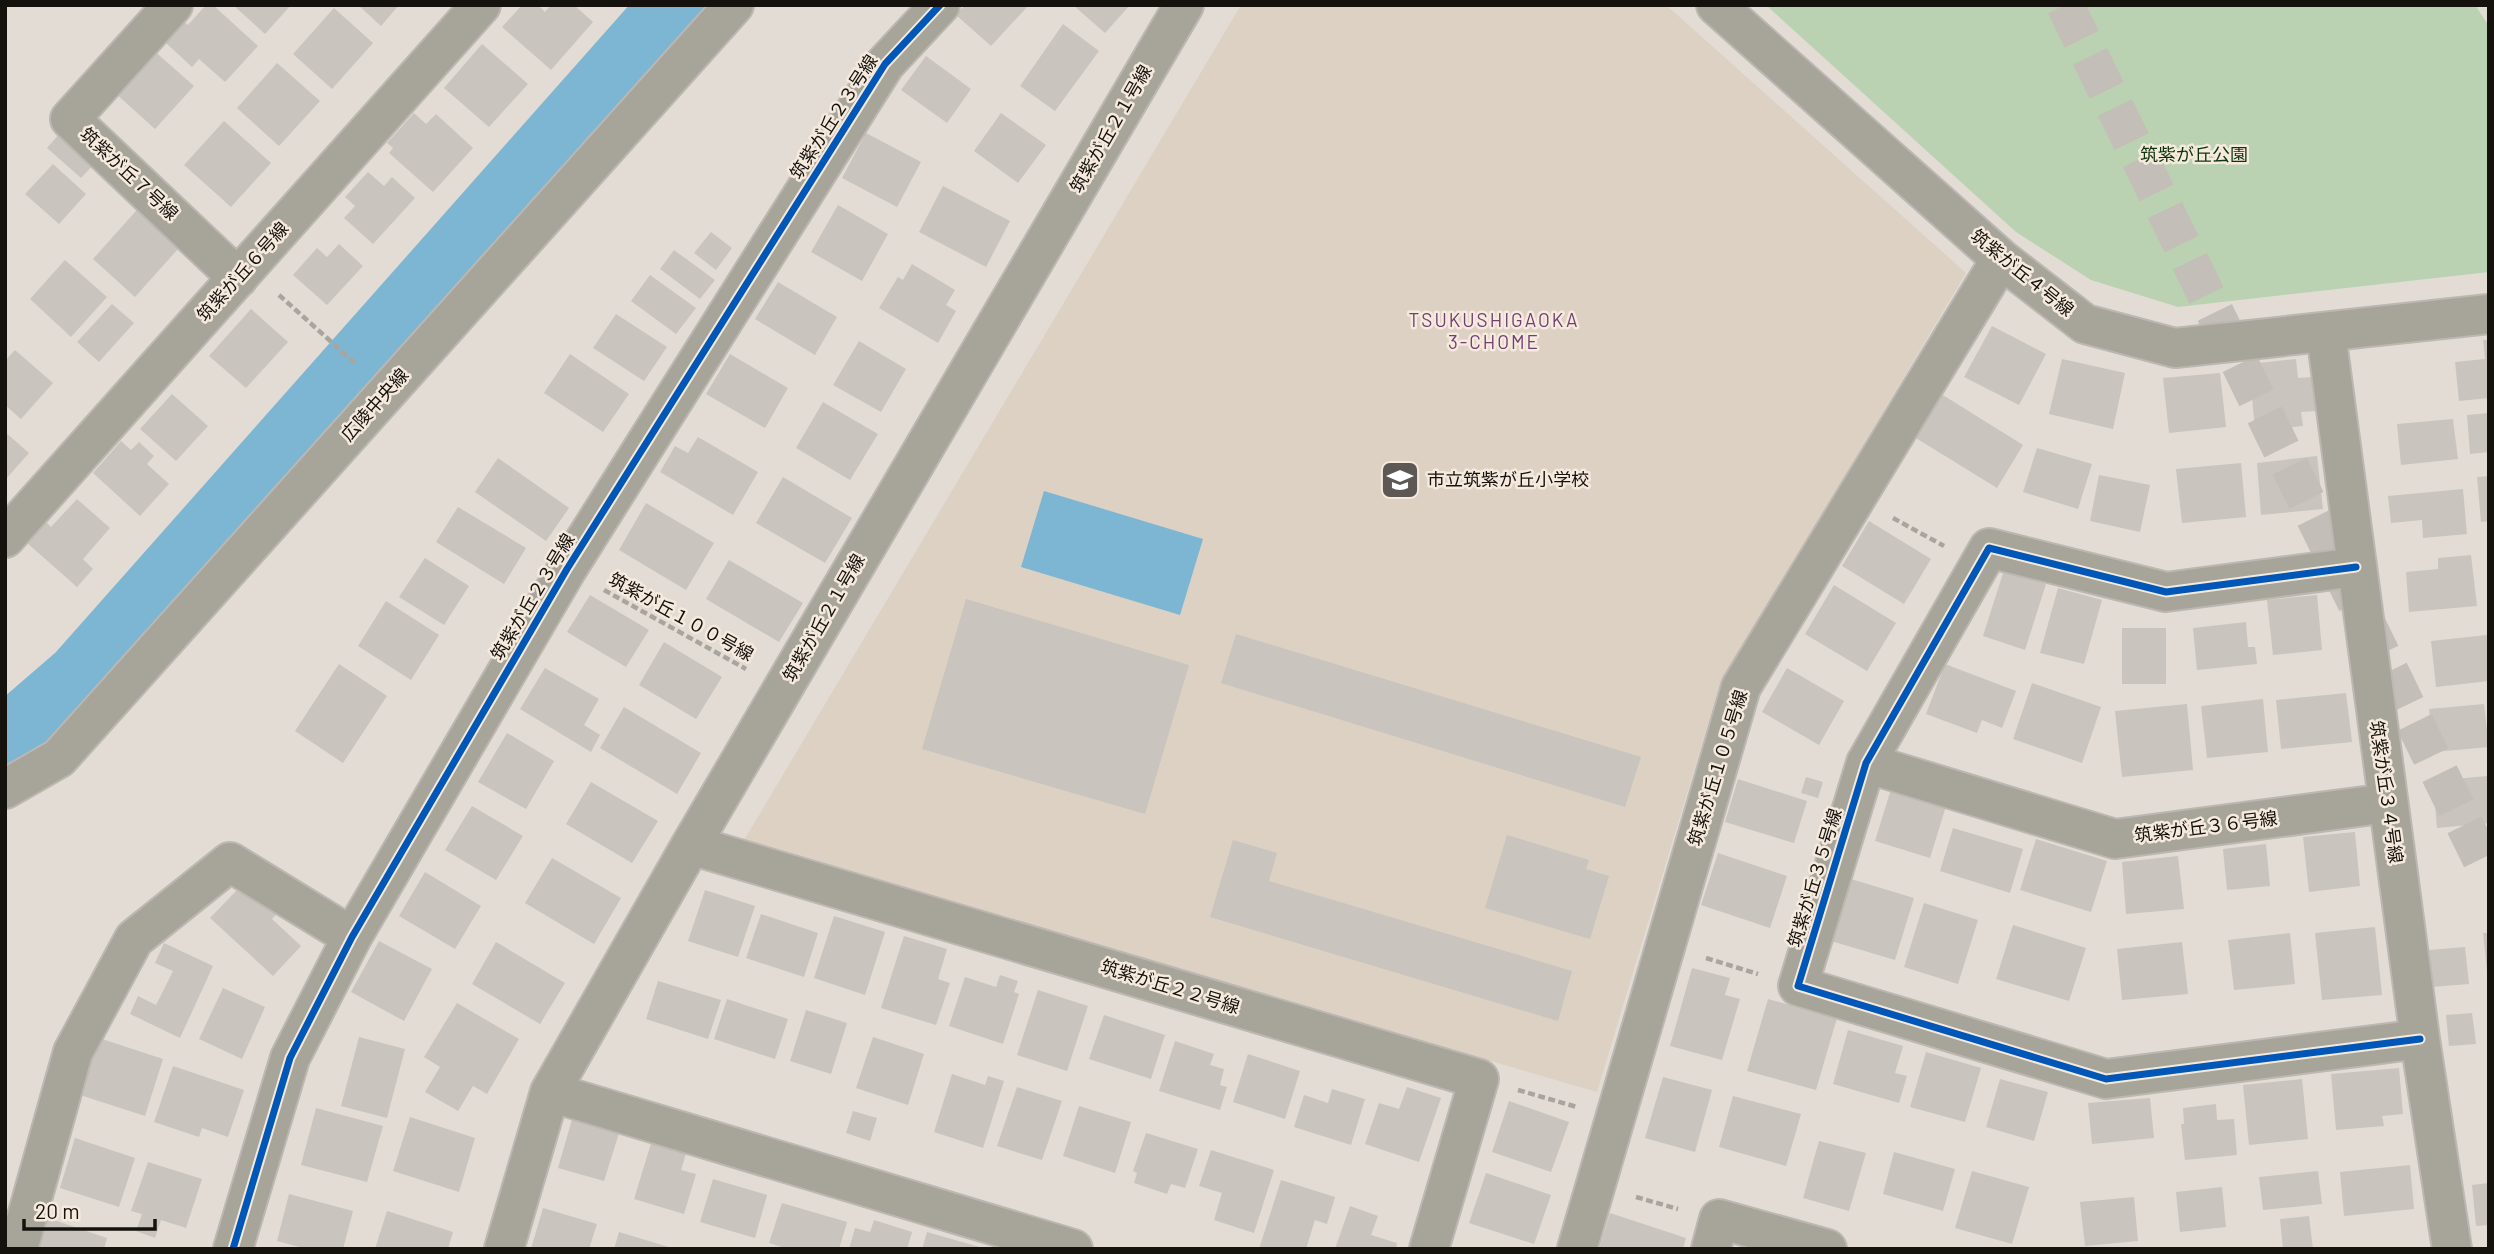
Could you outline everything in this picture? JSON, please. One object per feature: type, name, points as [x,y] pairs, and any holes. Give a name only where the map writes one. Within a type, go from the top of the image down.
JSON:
[{"type":"street","name":"筑紫が丘７号線","points":[[173,5],[70,119],[238,278]]},
{"type":"street","name":"筑紫が丘６号線","points":[[5,538],[481,5]]},
{"type":"street","name":"広陵中央線","points":[[5,789],[59,758],[734,5]]},
{"type":"street","name":"筑紫が丘２３号線","points":[[233,1249],[290,1058],[352,937],[567,569],[885,64],[940,5]]},
{"type":"street","name":"筑紫が丘２１号線","points":[[504,1249],[550,1092],[691,845],[1184,5]]},
{"type":"street","name":"筑紫が丘４号線","points":[[1717,5],[2001,259],[2085,324],[2175,348],[2326,334],[2489,314]]},
{"type":"street","name":"筑紫が丘１０５号線","points":[[1577,1249],[1741,687],[2001,259]]},
{"type":"street","name":"筑紫が丘３４号線","points":[[2326,334],[2420,1039],[2452,1249]]},
{"type":"street","points":[[1989,548],[2166,592],[2357,567]]},
{"type":"street","name":"筑紫が丘３５号線","points":[[1798,986],[1866,763],[1989,548]]},
{"type":"street","name":"筑紫が丘３６号線","points":[[1866,763],[2115,839],[2388,803]]},
{"type":"street","name":"筑紫が丘２２号線","points":[[691,845],[1479,1079]]},
{"type":"street","points":[[18,1249],[73,1052],[134,939],[230,862],[352,937]]},
{"type":"street","points":[[1798,986],[2106,1079],[2420,1039]]},
{"type":"street","points":[[1429,1249],[1479,1079]]},
{"type":"street","points":[[550,1092],[1073,1249]]},
{"type":"street","points":[[1715,1234],[1827,1249]]},
{"type":"path","points":[[238,278],[264,281],[387,392]]},
{"type":"path","points":[[1856,498],[1963,557],[1989,548]]},
{"type":"path","points":[[1665,945],[1798,986]]},
{"type":"path","points":[[1479,1079],[1615,1118]]},
{"type":"path","points":[[1595,1186],[1715,1234]]},
{"type":"shaded area","name":"市立筑紫が丘小学校","points":[[1241,5],[1666,5],[1966,273],[1719,687],[1597,1092],[743,842]]},
{"type":"green space","name":"筑紫が丘公園","points":[[1766,5],[2475,5],[2489,26],[2489,272],[2178,307],[2091,280],[2016,232]]},
{"type":"water","points":[[1044,491],[1203,539],[1180,615],[1021,567]]},
{"type":"building","points":[[206,5],[213,5],[258,46],[225,82],[199,59],[192,67],[165,42],[183,21],[188,25]]},
{"type":"building","points":[[233,5],[291,5],[265,34]]},
{"type":"building","points":[[358,5],[399,5],[381,26]]},
{"type":"building","points":[[522,5],[538,5],[545,12],[551,5],[574,5],[593,22],[551,70],[502,27]]},
{"type":"building","points":[[965,5],[1029,5],[991,46],[956,15]]},
{"type":"building","points":[[1073,5],[1130,5],[1105,33]]},
{"type":"building","points":[[334,8],[373,43],[332,89],[293,54]]},
{"type":"building","points":[[1063,24],[1099,51],[1055,111],[1020,86]]},
{"type":"building","points":[[482,44],[528,84],[489,127],[444,88]]},
{"type":"building","points":[[152,49],[194,86],[155,129],[114,92]]},
{"type":"building","points":[[926,56],[971,89],[947,123],[901,90]]},
{"type":"building","points":[[277,63],[320,101],[279,146],[237,108]]},
{"type":"building","points":[[414,113],[426,124],[436,114],[473,148],[433,192],[389,153],[393,148],[387,143]]},
{"type":"building","points":[[1001,113],[1046,145],[1018,183],[974,151]]},
{"type":"building","points":[[224,121],[271,163],[231,207],[184,165]]},
{"type":"building","points":[[61,132],[95,163],[81,178],[47,148]]},
{"type":"building","points":[[866,133],[921,162],[897,207],[842,178]]},
{"type":"building","points":[[53,164],[86,194],[59,224],[25,194]]},
{"type":"building","points":[[368,172],[384,186],[392,177],[415,198],[373,244],[344,218],[355,206],[345,197]]},
{"type":"building","points":[[943,186],[1010,221],[986,267],[919,232]]},
{"type":"building","points":[[144,202],[186,240],[135,297],[93,259]]},
{"type":"building","points":[[838,205],[888,234],[862,281],[811,252]]},
{"type":"building","points":[[711,232],[732,248],[716,270],[694,253]]},
{"type":"building","points":[[339,244],[363,266],[327,305],[293,275],[317,248],[327,257]]},
{"type":"building","points":[[674,250],[715,280],[700,299],[660,269]]},
{"type":"building","points":[[65,260],[107,297],[71,337],[30,299]]},
{"type":"building","points":[[912,264],[955,290],[946,305],[956,311],[938,343],[879,308],[898,277],[903,280]]},
{"type":"building","points":[[650,275],[696,308],[676,334],[631,301]]},
{"type":"building","points":[[778,282],[837,317],[815,355],[755,319]]},
{"type":"building","points":[[112,304],[134,323],[99,362],[77,342]]},
{"type":"building","points":[[251,309],[288,342],[246,388],[209,356]]},
{"type":"building","points":[[616,314],[667,347],[644,381],[593,348]]},
{"type":"building","points":[[1992,326],[2046,354],[2019,405],[1964,377]]},
{"type":"building","points":[[2483,340],[2489,340],[2489,398],[2459,401],[2455,362],[2485,359]]},
{"type":"building","points":[[859,341],[906,369],[881,412],[833,385]]},
{"type":"building","points":[[15,350],[53,383],[21,419],[5,405],[5,361]]},
{"type":"building","points":[[570,354],[629,394],[603,432],[544,393]]},
{"type":"building","points":[[730,354],[788,388],[765,428],[706,394]]},
{"type":"building","points":[[2062,359],[2125,373],[2113,429],[2049,414]]},
{"type":"building","points":[[2296,359],[2298,378],[2313,377],[2316,411],[2301,412],[2303,426],[2255,431],[2249,364]]},
{"type":"building","points":[[2220,373],[2226,427],[2169,433],[2163,378]]},
{"type":"building","points":[[1938,392],[2023,445],[1997,488],[1911,435]]},
{"type":"building","points":[[172,394],[208,426],[176,461],[140,429]]},
{"type":"building","points":[[823,402],[878,434],[850,480],[796,448]]},
{"type":"building","points":[[2489,413],[2489,452],[2470,454],[2467,415]]},
{"type":"building","points":[[2453,419],[2458,459],[2401,465],[2397,424]]},
{"type":"building","points":[[5,432],[29,453],[5,480]]},
{"type":"building","points":[[698,437],[758,472],[733,515],[660,472],[675,446],[688,453]]},
{"type":"building","points":[[121,441],[131,450],[139,442],[154,456],[147,464],[169,484],[140,516],[93,473]]},
{"type":"building","points":[[2037,448],[2092,464],[2078,509],[2023,492]]},
{"type":"building","points":[[2317,456],[2323,509],[2261,515],[2257,463]]},
{"type":"building","points":[[498,458],[569,508],[546,541],[475,492]]},
{"type":"building","points":[[2241,463],[2246,517],[2182,523],[2176,469]]},
{"type":"building","points":[[2099,475],[2150,485],[2140,532],[2090,521]]},
{"type":"building","points":[[2489,476],[2489,521],[2481,522],[2477,477]]},
{"type":"building","points":[[783,477],[852,518],[825,563],[756,523]]},
{"type":"building","points":[[2463,489],[2467,534],[2423,538],[2422,520],[2391,523],[2388,496]]},
{"type":"building","points":[[77,499],[110,528],[83,559],[93,569],[77,587],[26,542],[45,521],[51,527]]},
{"type":"building","points":[[646,503],[714,543],[686,590],[619,550]]},
{"type":"building","points":[[458,507],[526,548],[504,584],[436,542]]},
{"type":"building","points":[[1869,521],[1931,559],[1904,604],[1842,566]]},
{"type":"building","points":[[2471,555],[2477,606],[2409,612],[2406,572],[2438,569],[2438,558]]},
{"type":"building","points":[[425,558],[469,586],[444,625],[399,597]]},
{"type":"building","points":[[729,560],[803,603],[779,642],[706,599]]},
{"type":"building","points":[[2004,570],[2046,584],[2025,650],[1983,636]]},
{"type":"building","points":[[1834,585],[1896,623],[1867,671],[1805,634]]},
{"type":"building","points":[[2058,588],[2102,600],[2084,664],[2040,653]]},
{"type":"building","points":[[590,595],[649,630],[626,667],[567,632]]},
{"type":"building","points":[[2317,595],[2322,650],[2273,655],[2267,600]]},
{"type":"building","points":[[966,599],[1189,665],[1145,814],[922,749]]},
{"type":"building","points":[[386,601],[439,635],[411,680],[358,646]]},
{"type":"building","points":[[2246,622],[2248,647],[2255,647],[2257,664],[2197,670],[2193,628]]},
{"type":"building","points":[[2122,628],[2166,628],[2166,684],[2122,684]]},
{"type":"building","points":[[1236,634],[1641,757],[1625,807],[1221,683]]},
{"type":"building","points":[[2487,635],[2489,681],[2436,687],[2431,641]]},
{"type":"building","points":[[664,642],[722,677],[696,719],[639,685]]},
{"type":"building","points":[[339,664],[387,696],[343,763],[295,731]]},
{"type":"building","points":[[1945,664],[2016,691],[2002,728],[1982,720],[1977,733],[1926,714]]},
{"type":"building","points":[[545,668],[599,699],[584,725],[600,735],[591,752],[520,709]]},
{"type":"building","points":[[1787,668],[1844,701],[1819,745],[1762,712]]},
{"type":"building","points":[[2032,683],[2101,707],[2082,763],[2013,739]]},
{"type":"building","points":[[2346,693],[2352,742],[2281,749],[2276,700]]},
{"type":"building","points":[[2263,699],[2268,752],[2207,758],[2201,706]]},
{"type":"building","points":[[2187,704],[2193,770],[2122,777],[2115,711]]},
{"type":"building","points":[[2484,704],[2489,747],[2434,752],[2429,709]]},
{"type":"building","points":[[624,707],[701,753],[677,794],[600,748]]},
{"type":"building","points":[[507,733],[554,761],[526,809],[478,782]]},
{"type":"building","points":[[2487,776],[2489,823],[2437,828],[2433,781]]},
{"type":"building","points":[[1806,777],[1823,782],[1818,798],[1801,793]]},
{"type":"building","points":[[1738,779],[1807,801],[1794,843],[1725,822]]},
{"type":"building","points":[[591,782],[658,821],[632,863],[566,824]]},
{"type":"building","points":[[1891,789],[1946,806],[1930,858],[1875,841]]},
{"type":"building","points":[[472,806],[523,836],[496,880],[445,850]]},
{"type":"building","points":[[1953,828],[2023,849],[2010,893],[1940,871]]},
{"type":"building","points":[[2355,832],[2360,886],[2309,892],[2303,837]]},
{"type":"building","points":[[1507,835],[1589,860],[1586,869],[1609,876],[1590,939],[1485,908]]},
{"type":"building","points":[[2036,839],[2107,861],[2091,912],[2020,890]]},
{"type":"building","points":[[1233,840],[1277,853],[1269,881],[1572,971],[1558,1021],[1210,917]]},
{"type":"building","points":[[2266,844],[2270,886],[2227,890],[2223,849]]},
{"type":"building","points":[[1718,853],[1787,876],[1770,928],[1701,905]]},
{"type":"building","points":[[2178,856],[2184,909],[2126,914],[2122,862]]},
{"type":"building","points":[[552,858],[621,898],[594,944],[525,903]]},
{"type":"building","points":[[425,872],[481,906],[455,949],[399,916]]},
{"type":"building","points":[[1851,879],[1914,898],[1895,960],[1831,941]]},
{"type":"building","points":[[254,886],[280,910],[272,919],[301,946],[273,976],[210,918],[239,888],[246,895]]},
{"type":"building","points":[[705,890],[755,906],[738,957],[688,941]]},
{"type":"building","points":[[1924,903],[1978,920],[1958,984],[1904,967]]},
{"type":"building","points":[[761,914],[818,933],[804,977],[746,958]]},
{"type":"building","points":[[834,916],[885,932],[865,995],[814,978]]},
{"type":"building","points":[[2013,925],[2086,948],[2069,1001],[1996,979]]},
{"type":"building","points":[[2375,927],[2382,995],[2322,1000],[2315,933]]},
{"type":"building","points":[[2290,933],[2295,984],[2234,990],[2228,940]]},
{"type":"building","points":[[2483,933],[2489,933],[2487,971]]},
{"type":"building","points":[[904,936],[947,949],[938,979],[950,983],[936,1025],[881,1008]]},
{"type":"building","points":[[379,941],[432,969],[404,1021],[351,992]]},
{"type":"building","points":[[496,942],[565,983],[540,1024],[472,984]]},
{"type":"building","points":[[2182,942],[2188,994],[2122,1000],[2117,949]]},
{"type":"building","points":[[164,943],[213,966],[180,1038],[130,1014],[138,996],[156,1005],[173,971],[155,963]]},
{"type":"building","points":[[2465,947],[2469,984],[2432,987],[2429,950]]},
{"type":"building","points":[[1692,968],[1730,978],[1725,995],[1740,999],[1722,1060],[1670,1046]]},
{"type":"building","points":[[1000,975],[1018,981],[1014,992],[1019,994],[1003,1044],[949,1026],[965,977],[996,987]]},
{"type":"building","points":[[658,981],[721,1000],[708,1039],[646,1019]]},
{"type":"building","points":[[223,988],[265,1007],[242,1059],[199,1039]]},
{"type":"building","points":[[1038,990],[1088,1006],[1067,1071],[1017,1055]]},
{"type":"building","points":[[727,999],[788,1019],[775,1059],[714,1039]]},
{"type":"building","points":[[1768,999],[1837,1018],[1816,1090],[1747,1071]]},
{"type":"building","points":[[457,1003],[519,1039],[487,1094],[473,1086],[458,1111],[425,1092],[440,1067],[424,1057]]},
{"type":"building","points":[[806,1010],[847,1023],[831,1074],[790,1061]]},
{"type":"building","points":[[2472,1013],[2476,1044],[2449,1046],[2446,1015]]},
{"type":"building","points":[[1104,1015],[1165,1035],[1151,1079],[1089,1059]]},
{"type":"building","points":[[1848,1030],[1903,1046],[1895,1073],[1907,1076],[1899,1103],[1833,1084]]},
{"type":"building","points":[[359,1037],[405,1049],[387,1118],[341,1106]]},
{"type":"building","points":[[873,1037],[924,1054],[908,1105],[856,1088]]},
{"type":"building","points":[[99,1038],[163,1059],[145,1116],[80,1095]]},
{"type":"building","points":[[1175,1041],[1214,1054],[1210,1065],[1224,1069],[1220,1085],[1227,1087],[1220,1110],[1159,1091]]},
{"type":"building","points":[[1926,1052],[1981,1068],[1965,1122],[1910,1107]]},
{"type":"building","points":[[1248,1054],[1300,1071],[1285,1119],[1233,1102]]},
{"type":"building","points":[[173,1066],[244,1090],[228,1137],[202,1128],[199,1137],[154,1122]]},
{"type":"building","points":[[2399,1068],[2403,1114],[2382,1116],[2384,1126],[2336,1130],[2331,1074]]},
{"type":"building","points":[[952,1074],[985,1085],[988,1076],[1004,1081],[983,1148],[934,1132]]},
{"type":"building","points":[[1663,1077],[1712,1090],[1695,1152],[1645,1138]]},
{"type":"building","points":[[2000,1079],[2048,1092],[2034,1141],[1986,1127]]},
{"type":"building","points":[[2302,1079],[2308,1139],[2249,1145],[2243,1085]]},
{"type":"building","points":[[1017,1087],[1062,1101],[1042,1160],[997,1146]]},
{"type":"building","points":[[1407,1087],[1441,1098],[1419,1162],[1365,1144],[1379,1103],[1399,1109]]},
{"type":"building","points":[[1332,1089],[1365,1099],[1351,1145],[1294,1127],[1304,1095],[1328,1103]]},
{"type":"building","points":[[1733,1096],[1801,1114],[1786,1166],[1719,1147]]},
{"type":"building","points":[[2150,1098],[2154,1138],[2092,1144],[2088,1103]]},
{"type":"building","points":[[1509,1101],[1569,1122],[1551,1172],[1492,1152]]},
{"type":"building","points":[[2216,1104],[2217,1120],[2234,1119],[2237,1155],[2185,1160],[2181,1124],[2184,1124],[2183,1108]]},
{"type":"building","points":[[1079,1106],[1131,1122],[1115,1173],[1063,1156]]},
{"type":"building","points":[[316,1108],[383,1126],[367,1182],[301,1165]]},
{"type":"building","points":[[853,1111],[877,1118],[870,1141],[846,1133]]},
{"type":"building","points":[[573,1116],[620,1130],[604,1181],[558,1168]]},
{"type":"building","points":[[410,1117],[475,1138],[459,1192],[393,1171]]},
{"type":"building","points":[[1146,1133],[1198,1149],[1185,1188],[1171,1184],[1167,1194],[1134,1183],[1137,1173],[1133,1171]]},
{"type":"building","points":[[75,1138],[135,1158],[119,1207],[60,1188]]},
{"type":"building","points":[[652,1140],[687,1150],[681,1170],[696,1174],[684,1214],[634,1199]]},
{"type":"building","points":[[1819,1141],[1866,1153],[1849,1211],[1803,1198]]},
{"type":"building","points":[[1211,1150],[1274,1170],[1254,1233],[1214,1220],[1222,1193],[1199,1186]]},
{"type":"building","points":[[1894,1152],[1955,1169],[1943,1211],[1883,1194]]},
{"type":"building","points":[[148,1162],[202,1179],[186,1228],[161,1220],[155,1238],[136,1231],[142,1214],[131,1211]]},
{"type":"building","points":[[2410,1165],[2414,1209],[2344,1216],[2340,1172]]},
{"type":"building","points":[[1972,1171],[2029,1187],[2012,1244],[1955,1228]]},
{"type":"building","points":[[2318,1171],[2322,1204],[2263,1210],[2259,1177]]},
{"type":"building","points":[[1486,1173],[1551,1195],[1534,1244],[1469,1223]]},
{"type":"building","points":[[713,1179],[767,1195],[755,1238],[700,1222]]},
{"type":"building","points":[[1281,1180],[1335,1197],[1327,1224],[1315,1220],[1306,1249],[1259,1249]]},
{"type":"building","points":[[2489,1183],[2489,1225],[2476,1226],[2472,1185]]},
{"type":"building","points":[[2222,1187],[2226,1227],[2180,1232],[2176,1192]]},
{"type":"building","points":[[289,1194],[353,1211],[343,1249],[307,1249],[277,1241]]},
{"type":"building","points":[[2134,1197],[2138,1241],[2085,1246],[2080,1202]]},
{"type":"building","points":[[782,1203],[847,1222],[839,1249],[788,1249],[769,1243]]},
{"type":"building","points":[[1350,1206],[1378,1216],[1371,1235],[1397,1243],[1396,1249],[1335,1249]]},
{"type":"building","points":[[543,1208],[597,1224],[589,1249],[531,1249]]},
{"type":"building","points":[[387,1211],[453,1232],[448,1249],[375,1249]]},
{"type":"building","points":[[1610,1213],[1686,1238],[1683,1249],[1599,1249]]},
{"type":"building","points":[[2309,1216],[2313,1249],[2283,1249],[2280,1219]]},
{"type":"building","points":[[45,1217],[107,1238],[104,1249],[34,1249]]},
{"type":"building","points":[[874,1220],[912,1232],[907,1249],[849,1249],[855,1228],[870,1232]]},
{"type":"building","points":[[619,1232],[672,1248],[672,1249],[614,1249]]},
{"type":"building","points":[[927,1232],[983,1248],[922,1249]]},
{"type":"waterway","points":[[5,744],[17,738],[84,680],[682,5]]},
{"type":"tunnel","points":[[2065,5],[2489,875]]},
{"type":"cycle path","points":[[233,1249],[290,1058],[352,937],[567,569],[885,64],[940,5]]},
{"type":"cycle path","points":[[2356,567],[2166,592],[1989,548],[1866,763],[1798,986],[2106,1079],[2420,1039]]},
{"type":"place","name":"市立筑紫が丘小学校","points":[[1400,480]]},
{"type":"district","name":"TSUKUSHIGAOKA 3-CHOME","points":[[1494,331]]}]
